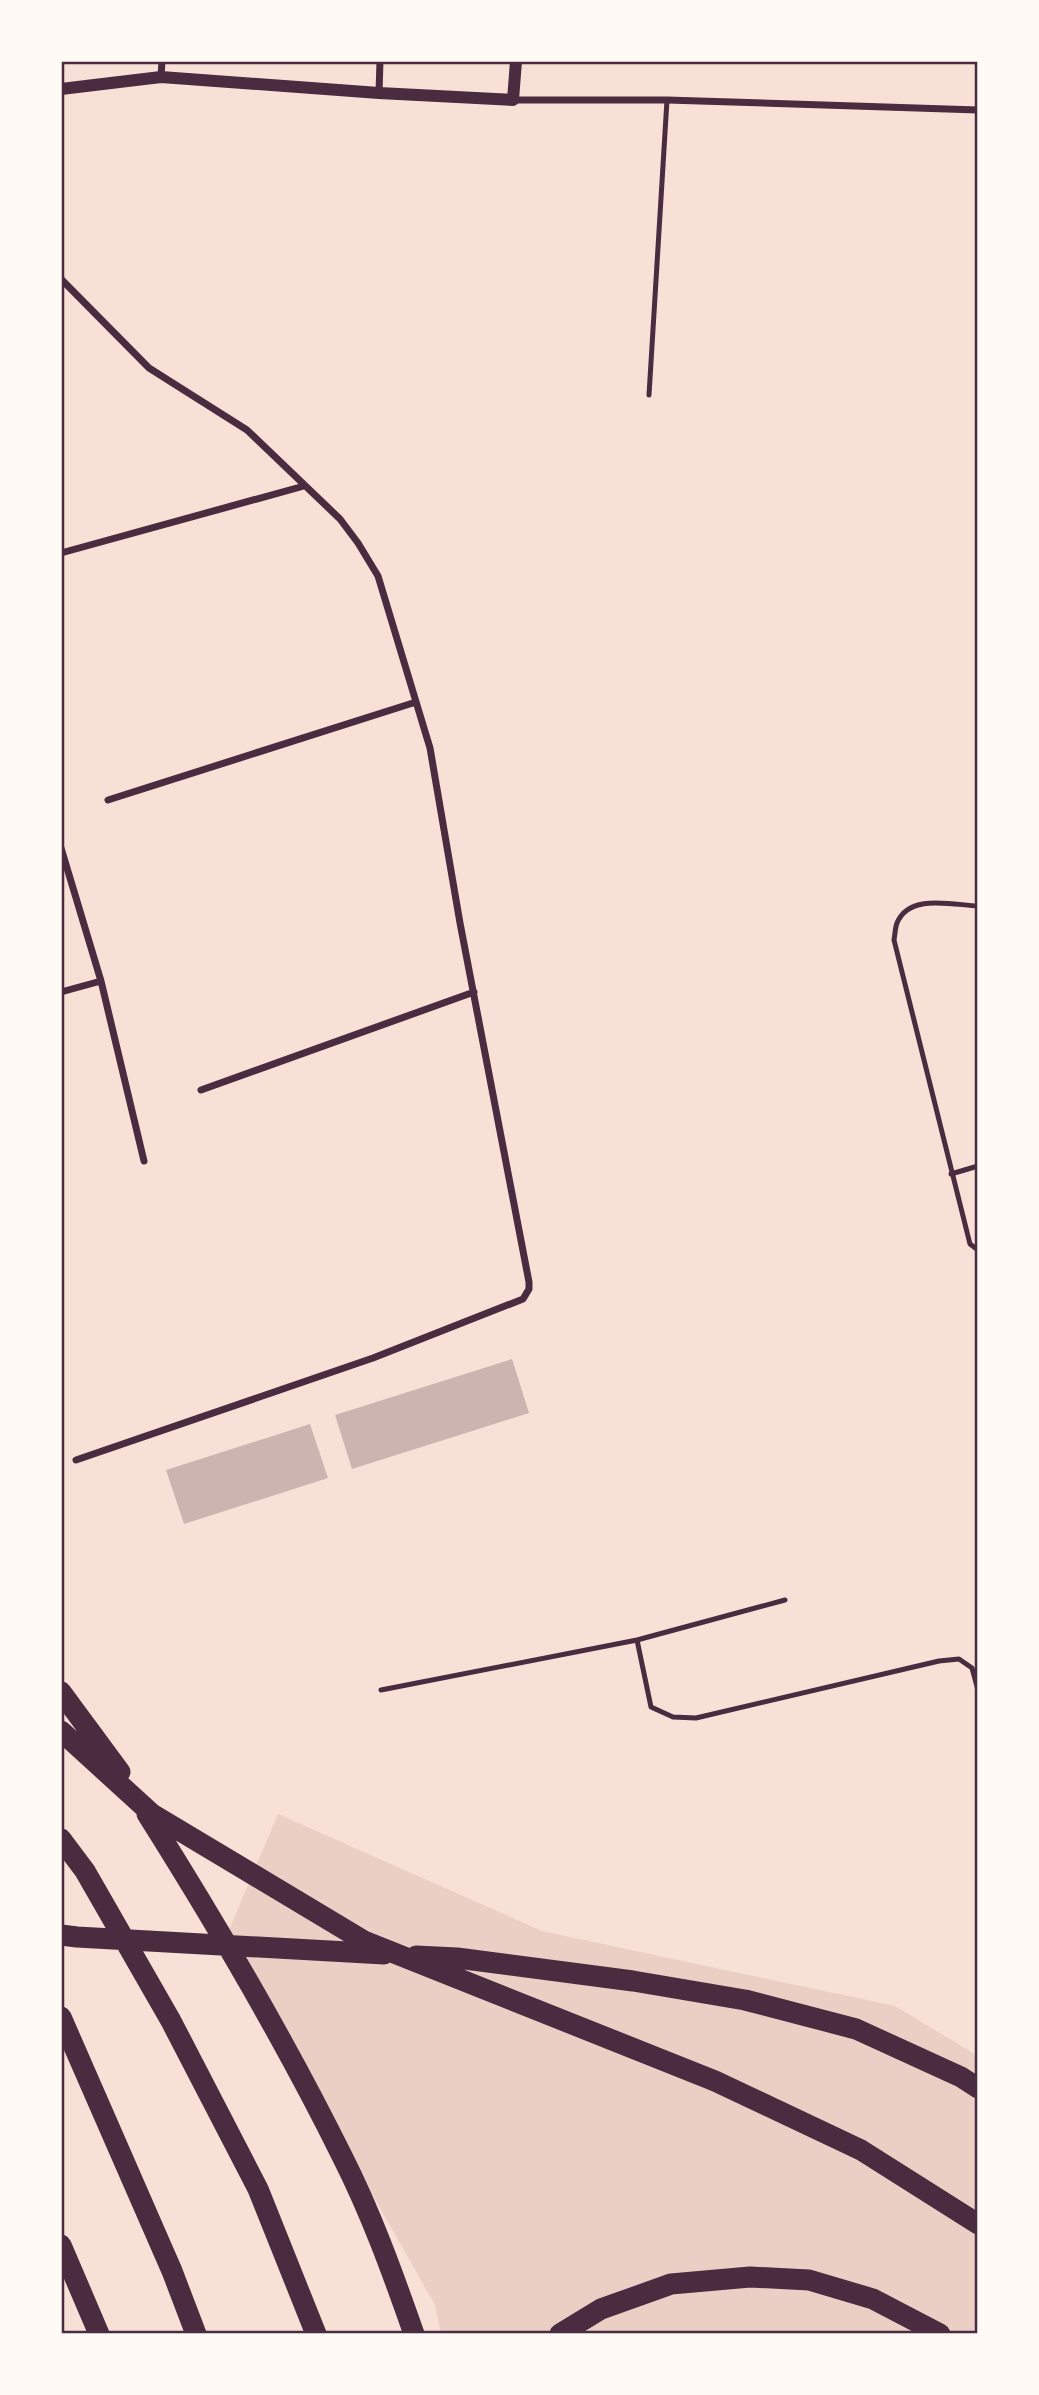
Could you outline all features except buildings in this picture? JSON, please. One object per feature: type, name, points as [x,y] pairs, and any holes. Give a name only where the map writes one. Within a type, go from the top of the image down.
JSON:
[{"type":"highway","points":[[61,1692],[121,1773],[208,1910],[285,2049],[343,2158],[388,2261],[414,2334]]},
{"type":"highway","points":[[61,1731],[152,1814]]},
{"type":"highway","points":[[61,1751],[152,1814],[364,1941],[715,2081],[861,2150],[978,2224]]},
{"type":"highway","points":[[61,1839],[85,1871],[171,2021],[258,2189],[316,2334]]},
{"type":"highway","points":[[61,1934],[457,1958],[633,1980],[745,2000],[856,2029],[961,2077],[978,2088]]},
{"type":"highway","points":[[61,2017],[197,2334]]},
{"type":"highway","points":[[61,2245],[99,2334]]},
{"type":"highway","points":[[560,2334],[601,2309],[671,2284],[750,2277],[809,2280],[873,2299],[940,2334]]},
{"type":"street","points":[[161,77],[162,61]]},
{"type":"street","points":[[379,93],[380,61]]},
{"type":"street","points":[[513,100],[516,61]]},
{"type":"street","points":[[61,89],[161,77],[513,100],[667,100],[978,110]]},
{"type":"street","points":[[61,279],[149,368],[247,430],[340,519],[377,576],[430,748],[529,1282],[529,1289],[523,1299],[373,1358],[76,1460]]},
{"type":"street","points":[[61,553],[304,486]]},
{"type":"street","points":[[108,800],[416,702]]},
{"type":"street","points":[[61,848],[100,981],[144,1161]]},
{"type":"street","points":[[61,992],[100,981]]},
{"type":"street","points":[[201,1090],[474,992]]},
{"type":"lane","points":[[649,395],[667,100]]},
{"type":"lane","points":[[978,906],[931,902],[910,908],[897,922],[894,940],[951,1174],[970,1244],[978,1250]]},
{"type":"lane","points":[[951,1174],[978,1166]]},
{"type":"lane","points":[[381,1690],[637,1640],[785,1600]]},
{"type":"lane","points":[[637,1640],[651,1707],[673,1717],[696,1718],[939,1661],[959,1659],[972,1668],[978,1690]]},
{"type":"shaded area","points":[[278,1814],[542,1931],[895,2006],[978,2056],[978,2334],[441,2334],[435,2305],[226,1937]]}]
